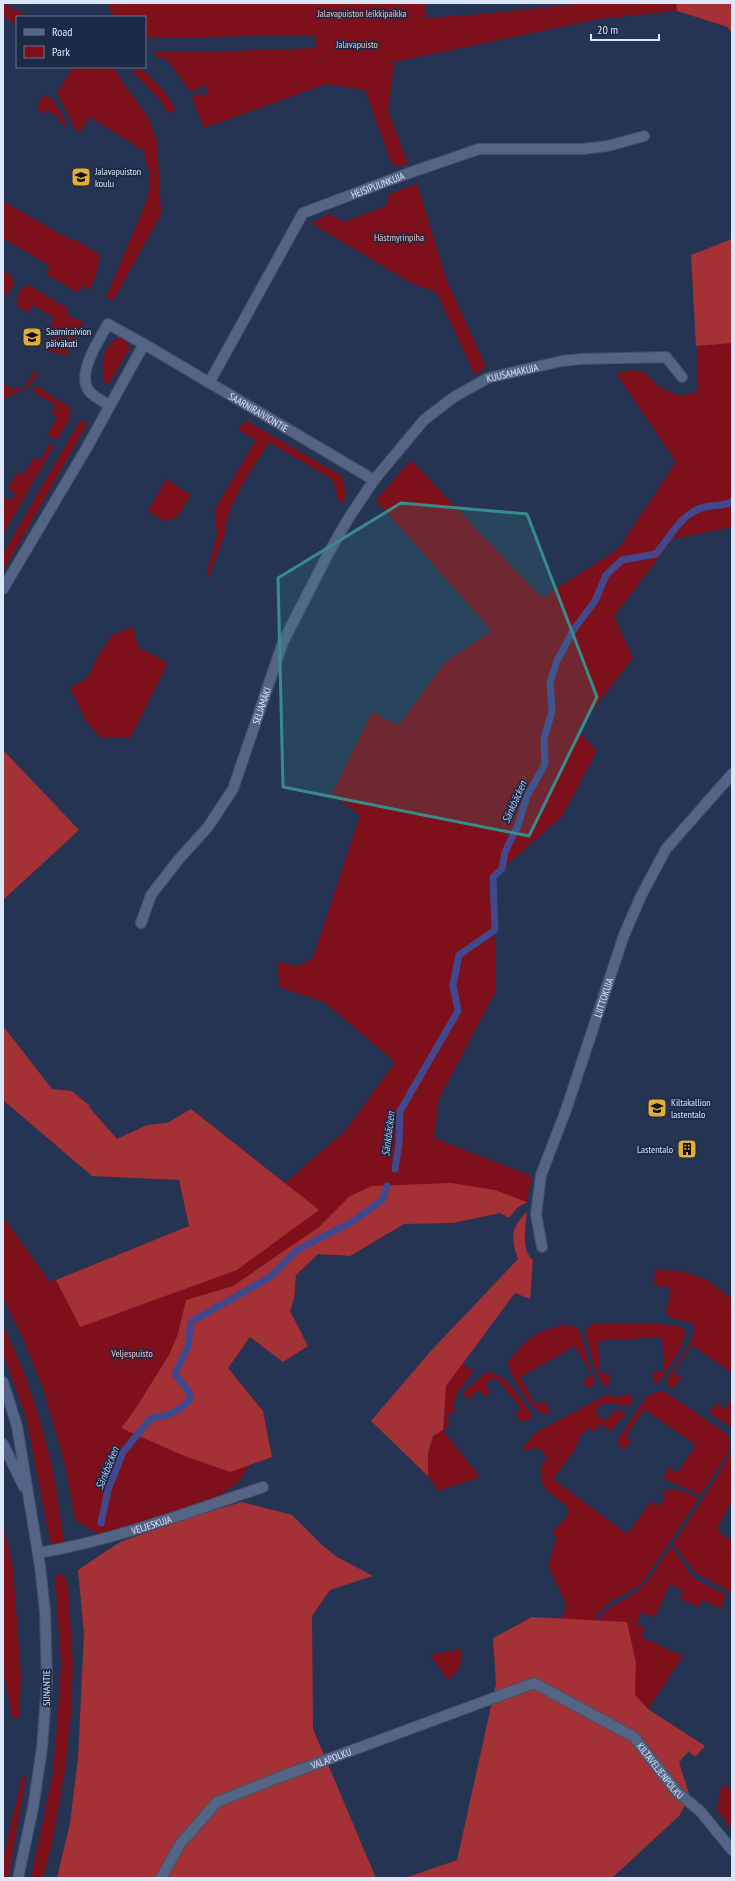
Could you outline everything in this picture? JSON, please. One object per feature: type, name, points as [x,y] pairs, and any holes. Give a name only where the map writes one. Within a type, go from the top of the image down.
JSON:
[{"type":"street","name":"HEISIPUUNKUJA","points":[[209,383],[303,213],[406,174],[480,149],[583,149],[608,146],[644,136]]},
{"type":"street","name":"SAARNIRAIVIONTIE","points":[[109,405],[88,390],[84,378],[88,363],[108,324],[374,480]]},
{"type":"street","points":[[3,589],[86,449],[144,344]]},
{"type":"street","name":"KUUSAMAKUJA","points":[[374,480],[424,420],[454,398],[488,378],[581,358],[666,357],[682,377]]},
{"type":"street","name":"SELJAMÄKI","points":[[141,923],[151,895],[179,859],[208,827],[233,789],[265,690],[289,627],[348,519],[374,480]]},
{"type":"street","name":"LIITTOKUJA","points":[[542,1247],[536,1214],[541,1175],[566,1110],[624,935],[641,896],[666,849],[732,774]]},
{"type":"street","name":"SUNANTIE","points":[[3,1382],[18,1426],[38,1553],[45,1612],[46,1714],[34,1808],[18,1878]]},
{"type":"street","name":"SUNANTIE","points":[[3,1444],[29,1497]]},
{"type":"street","name":"VELJESKUJA","points":[[38,1553],[71,1547],[119,1534],[263,1487]]},
{"type":"street","name":"KILTAVELJENPOLKU","points":[[534,1683],[634,1737],[678,1792],[700,1811],[732,1850]]},
{"type":"street","name":"VALAPOLKU","points":[[162,1878],[180,1844],[217,1802],[272,1780],[534,1683]]},
{"type":"highlighted area","points":[[401,503],[527,514],[597,697],[529,836],[283,787],[278,578]]},
{"type":"green space","points":[[4,3],[25,16],[16,16],[16,24],[3,16]]},
{"type":"green space","points":[[110,3],[425,3],[426,18],[482,14],[584,3],[732,3],[732,34],[728,27],[677,11],[599,19],[394,62],[388,111],[408,164],[395,167],[390,159],[365,90],[326,84],[204,128],[192,98],[197,94],[207,95],[206,85],[193,91],[189,90],[168,61],[155,55],[156,52],[316,48],[315,35],[146,38],[146,16],[114,16],[110,11]]},
{"type":"green space","points":[[72,68],[115,68],[123,83],[148,117],[157,141],[161,214],[113,301],[106,297],[147,200],[150,181],[149,170],[144,157],[147,153],[90,117],[80,132],[76,130],[57,93]]},
{"type":"green space","points":[[135,68],[146,73],[152,78],[168,97],[175,108],[172,113],[167,112],[161,101],[133,72]]},
{"type":"green space","points":[[44,95],[54,100],[68,127],[58,121],[60,118],[46,110],[44,114],[36,108]]},
{"type":"green space","name":"Hästmyrinpiha","points":[[417,184],[447,281],[486,367],[475,375],[436,292],[411,283],[311,223],[330,214],[344,222],[386,206],[389,194]]},
{"type":"green space","points":[[3,201],[71,240],[76,240],[99,254],[98,268],[90,290],[83,285],[78,293],[46,274],[50,266],[3,238]]},
{"type":"green space","name":"Veljespuisto","points":[[732,239],[732,527],[673,539],[614,616],[633,658],[577,730],[597,751],[562,816],[493,877],[496,991],[439,1098],[434,1138],[532,1176],[527,1202],[517,1208],[509,1218],[500,1213],[453,1223],[404,1224],[350,1256],[318,1254],[296,1275],[294,1299],[290,1311],[308,1346],[283,1362],[250,1337],[228,1368],[263,1411],[272,1457],[249,1465],[239,1482],[217,1497],[109,1534],[99,1535],[75,1520],[65,1465],[44,1391],[22,1336],[3,1298],[3,1217],[50,1282],[189,1226],[167,1123],[191,1109],[285,1183],[345,1131],[395,1062],[324,1002],[279,987],[278,962],[298,966],[313,958],[360,815],[332,794],[372,712],[399,725],[446,661],[492,631],[376,500],[411,460],[542,598],[618,549],[676,462],[616,373],[629,370],[644,372],[659,387],[680,396],[697,392],[698,360],[691,255]]},
{"type":"green space","points":[[3,271],[13,277],[11,281],[15,283],[7,295],[3,293]]},
{"type":"green space","points":[[27,284],[69,309],[66,314],[84,323],[67,355],[51,352],[43,348],[56,330],[50,326],[54,318],[33,305],[28,313],[16,306],[19,302],[16,300],[22,287],[24,288]]},
{"type":"green space","points":[[121,337],[128,341],[129,349],[108,385],[104,382],[103,375],[104,355],[110,344]]},
{"type":"green space","points":[[34,371],[38,374],[29,387],[23,390]]},
{"type":"green space","points":[[3,383],[14,390],[17,387],[23,390],[3,399]]},
{"type":"green space","points":[[37,386],[71,408],[69,420],[57,440],[47,435],[57,417],[51,413],[56,405],[33,392]]},
{"type":"green space","points":[[245,420],[342,476],[345,497],[342,503],[338,501],[333,480],[269,442],[242,485],[230,510],[226,530],[209,577],[206,576],[217,535],[215,509],[256,440],[238,430]]},
{"type":"green space","points":[[83,421],[87,424],[3,571],[3,554],[79,422]]},
{"type":"green space","points":[[50,443],[54,446],[3,534],[3,496],[11,501],[15,493],[8,488],[17,472],[24,475],[34,457],[40,461]]},
{"type":"green space","points":[[166,479],[191,495],[176,518],[164,521],[148,511]]},
{"type":"green space","points":[[133,627],[138,647],[168,663],[131,737],[100,737],[86,721],[70,688],[88,677],[97,658],[112,635]]},
{"type":"green space","points":[[655,1270],[683,1271],[707,1280],[732,1299],[732,1373],[692,1345],[673,1372],[681,1378],[674,1388],[667,1386],[671,1372],[687,1349],[691,1340],[694,1332],[694,1324],[674,1319],[667,1314],[665,1310],[669,1302],[669,1287],[654,1286]]},
{"type":"green space","points":[[652,1323],[677,1326],[684,1329],[686,1333],[680,1349],[660,1381],[657,1383],[654,1382],[653,1372],[664,1371],[662,1337],[598,1341],[600,1374],[610,1374],[610,1385],[604,1386],[597,1374],[585,1330],[592,1324]]},
{"type":"green space","points":[[3,1325],[26,1379],[44,1434],[55,1481],[64,1542],[52,1545],[50,1541],[26,1417],[3,1354]]},
{"type":"green space","points":[[564,1325],[570,1325],[579,1329],[593,1376],[593,1386],[589,1389],[583,1381],[592,1375],[575,1346],[520,1377],[536,1405],[544,1401],[550,1411],[548,1414],[542,1414],[532,1405],[521,1390],[512,1374],[508,1361],[527,1341],[538,1333]]},
{"type":"green space","points":[[462,1363],[473,1372],[457,1395],[454,1405],[455,1410],[446,1418],[451,1424],[443,1430],[480,1477],[438,1491],[428,1476],[428,1453],[443,1406],[446,1386]]},
{"type":"green space","points":[[490,1372],[503,1379],[514,1389],[532,1414],[531,1419],[522,1422],[515,1414],[521,1408],[495,1377],[485,1385],[490,1392],[485,1397],[479,1390],[468,1399],[463,1395],[463,1393],[484,1374]]},
{"type":"green space","points":[[661,1391],[667,1393],[727,1434],[730,1441],[728,1453],[701,1495],[664,1479],[669,1467],[677,1473],[696,1445],[644,1409],[626,1436],[631,1440],[625,1449],[619,1447],[618,1439],[647,1396]]},
{"type":"green space","points":[[627,1394],[633,1398],[632,1402],[628,1406],[608,1403],[599,1406],[595,1413],[606,1421],[615,1410],[625,1412],[625,1414],[611,1431],[600,1424],[595,1432],[589,1428],[581,1434],[575,1449],[553,1479],[627,1534],[651,1501],[659,1506],[666,1496],[662,1493],[666,1490],[671,1489],[686,1492],[699,1498],[641,1585],[610,1602],[599,1612],[595,1621],[562,1619],[566,1604],[548,1566],[556,1538],[553,1533],[565,1518],[568,1512],[568,1507],[546,1490],[541,1481],[541,1466],[547,1459],[543,1451],[535,1448],[521,1451],[535,1433],[604,1396],[608,1395],[619,1397]]},
{"type":"green space","points":[[732,1399],[732,1428],[709,1413],[716,1403],[725,1409]]},
{"type":"green space","points":[[732,1451],[732,1500],[718,1527],[719,1532],[732,1541],[732,1593],[696,1573],[673,1544],[703,1499]]},
{"type":"green space","points":[[3,1525],[13,1567],[21,1677],[19,1717],[12,1717],[3,1670]]},
{"type":"green space","points":[[671,1546],[690,1574],[697,1580],[726,1595],[721,1609],[702,1600],[699,1607],[680,1599],[683,1591],[670,1584],[655,1617],[642,1612],[636,1624],[645,1628],[641,1637],[683,1656],[648,1709],[635,1695],[636,1663],[598,1621],[607,1610],[637,1592],[646,1583]]},
{"type":"green space","points":[[64,1574],[68,1585],[73,1666],[71,1714],[64,1777],[51,1848],[43,1878],[31,1878],[53,1772],[61,1663],[55,1575]]},
{"type":"green space","points":[[462,1649],[460,1667],[448,1680],[430,1655]]},
{"type":"green space","points":[[22,1776],[26,1777],[8,1878],[3,1878],[3,1859]]},
{"type":"green space","points":[[724,1785],[732,1791],[732,1830],[717,1809],[721,1788]]},
{"type":"shaded area","points":[[676,3],[732,3],[732,34],[728,27],[677,11]]},
{"type":"shaded area","points":[[732,239],[732,343],[696,346],[691,255]]},
{"type":"shaded area","points":[[3,750],[79,830],[3,900]]},
{"type":"shaded area","points":[[3,1026],[52,1089],[72,1091],[90,1106],[89,1107],[117,1139],[147,1125],[167,1123],[191,1109],[319,1210],[237,1270],[80,1327],[56,1280],[189,1226],[179,1180],[92,1176],[3,1100]]},
{"type":"shaded area","points":[[451,1183],[495,1190],[527,1202],[517,1208],[509,1218],[500,1213],[453,1223],[404,1224],[350,1256],[318,1254],[296,1275],[294,1299],[290,1311],[308,1346],[283,1362],[250,1337],[228,1368],[263,1411],[272,1457],[230,1472],[182,1455],[121,1428],[134,1411],[169,1355],[178,1334],[186,1300],[233,1286],[319,1227],[350,1196],[372,1186]]},
{"type":"shaded area","points":[[527,1212],[525,1244],[526,1250],[533,1260],[530,1299],[515,1293],[446,1386],[443,1430],[433,1436],[428,1453],[428,1476],[371,1421],[429,1353],[518,1259],[513,1240],[515,1228],[517,1223]]},
{"type":"shaded area","points":[[242,1502],[292,1515],[322,1545],[337,1557],[373,1576],[330,1590],[312,1616],[313,1729],[376,1878],[57,1878],[70,1823],[78,1759],[84,1634],[78,1570],[120,1542],[190,1517]]},
{"type":"shaded area","points":[[532,1617],[627,1622],[636,1663],[635,1695],[648,1709],[705,1746],[695,1757],[689,1751],[679,1762],[690,1797],[679,1816],[612,1878],[405,1878],[457,1860],[496,1684],[493,1638]]},
{"type":"waterway","name":"Sänkbäcken","points":[[395,1169],[399,1143],[400,1111],[458,1011],[453,985],[459,955],[495,930],[493,877],[502,869],[505,852],[518,825],[527,796],[545,764],[544,739],[552,711],[550,682],[557,661],[574,629],[595,601],[606,575],[622,560],[656,554],[684,519],[697,509],[732,502]]},
{"type":"waterway","name":"Sänkbäcken","points":[[101,1523],[108,1490],[123,1452],[151,1418],[177,1411],[190,1399],[189,1392],[175,1374],[188,1346],[191,1322],[270,1277],[297,1250],[355,1220],[382,1200],[387,1186]]},
{"type":"place","name":"Jalavapuiston koulu","points":[[81,177]]},
{"type":"place","name":"Saarniraivion päiväkoti","points":[[32,337]]},
{"type":"place","name":"Kiltakallion lastentalo","points":[[657,1108]]},
{"type":"place","name":"Lastentalo","points":[[687,1149]]},
{"type":"park label","name":"Jalavapuiston leikkipaikka","points":[[362,13]]},
{"type":"park label","name":"Jalavapuisto","points":[[357,44]]}]
